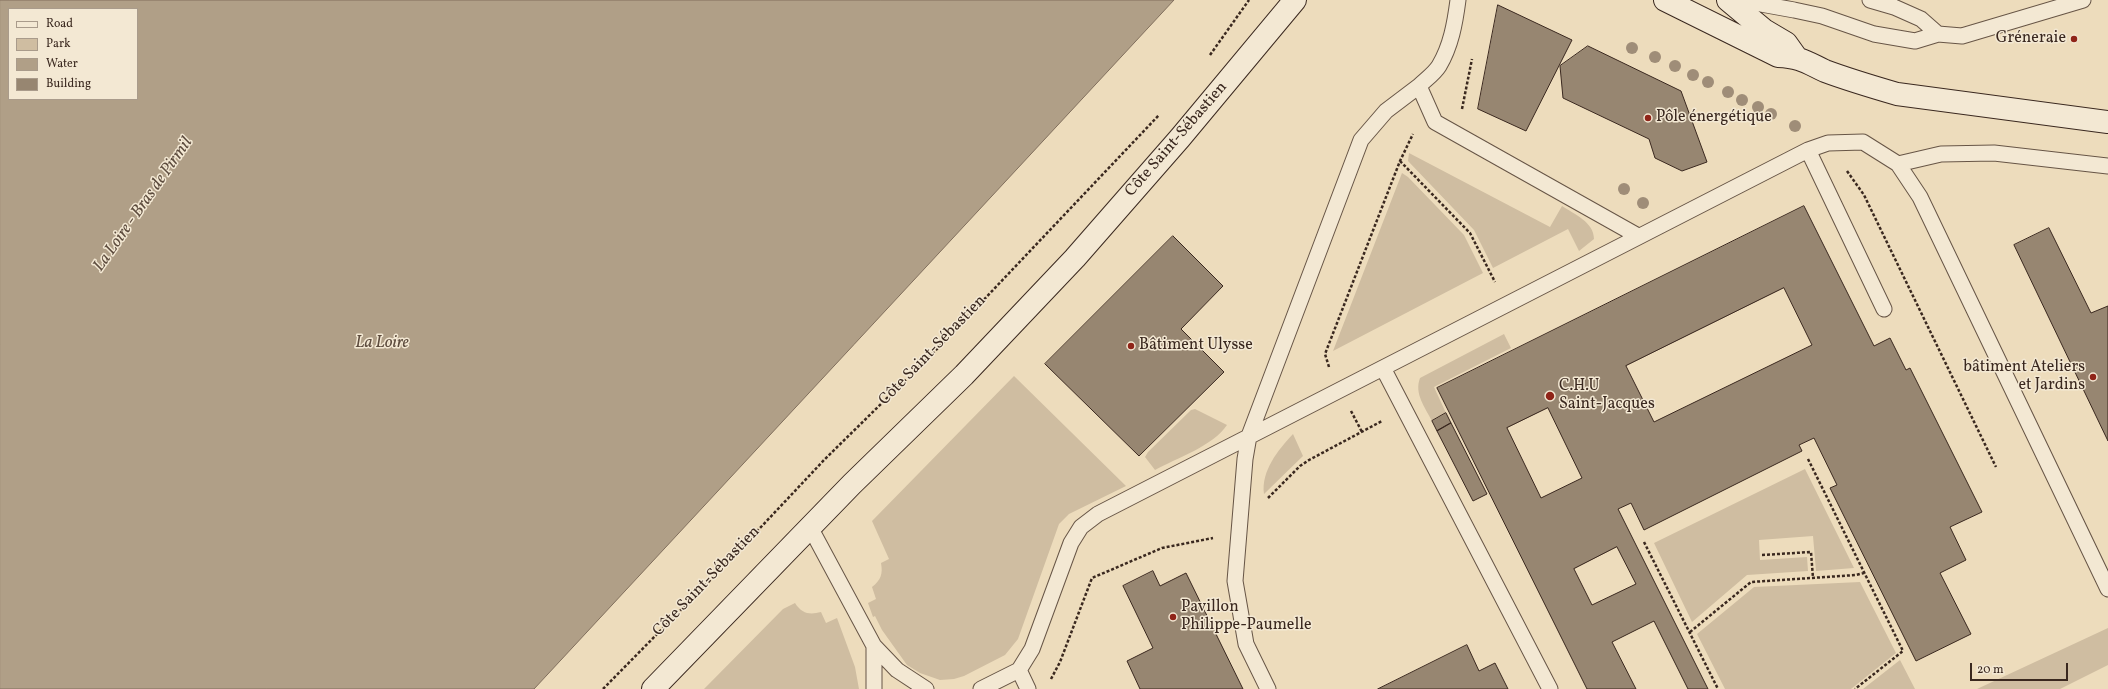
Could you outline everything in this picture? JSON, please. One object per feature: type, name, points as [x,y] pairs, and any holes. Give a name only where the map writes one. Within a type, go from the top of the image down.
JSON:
[{"type":"main road","name":"Côte Saint-Sébastien","points":[[653,689],[810,527],[964,375],[1075,258],[1180,138],[1295,0]]},
{"type":"main road","points":[[1665,0],[1778,56],[1796,57],[1826,71],[1868,86],[1897,94],[2108,122]]},
{"type":"main road","points":[[1728,0],[1764,30],[1786,43],[1796,57]]},
{"type":"lane","points":[[1268,689],[1246,644],[1239,612],[1235,581],[1244,459],[1249,436],[1361,140],[1386,111],[1419,86],[1438,67],[1448,48],[1458,0]]},
{"type":"lane","points":[[1739,0],[1815,14],[1874,34],[1915,41],[1938,34],[1962,36],[2083,0]]},
{"type":"lane","points":[[1870,0],[1894,7],[1921,19],[1938,34]]},
{"type":"lane","points":[[1419,86],[1429,110],[1438,123],[1638,236]]},
{"type":"lane","points":[[981,689],[1019,670],[1032,649],[1071,543],[1081,527],[1098,514],[1638,236],[1808,150],[1828,143],[1863,142],[1898,164],[1920,197],[2108,589]]},
{"type":"lane","points":[[1808,150],[1884,309]]},
{"type":"lane","points":[[1898,164],[1941,154],[1994,153],[2108,166]]},
{"type":"lane","points":[[1383,368],[1550,689]]},
{"type":"lane","points":[[810,527],[874,646],[897,670],[926,689]]},
{"type":"lane","points":[[874,646],[874,689]]},
{"type":"lane","points":[[1019,670],[1028,689]]},
{"type":"path","name":"Côte Saint-Sébastien","points":[[1207,58],[1249,0]]},
{"type":"path","points":[[1362,432],[1325,359],[1325,354],[1400,161],[1415,132],[1438,123],[1460,117],[1473,55]]},
{"type":"path","name":"Côte Saint-Sébastien","points":[[603,689],[729,561],[825,459],[938,348],[1119,156],[1162,113]]},
{"type":"path","points":[[1400,161],[1470,233],[1507,304]]},
{"type":"path","points":[[1818,172],[1831,167],[1842,168],[1852,176],[1861,190],[1996,467]]},
{"type":"path","points":[[1050,681],[1060,662],[1092,578],[1162,548],[1218,537],[1262,504],[1300,466],[1405,409]]},
{"type":"path","points":[[1808,459],[1904,651],[1855,689]]},
{"type":"path","points":[[1644,542],[1718,689]]},
{"type":"path","points":[[1762,555],[1811,552],[1813,578]]},
{"type":"path","points":[[1690,632],[1751,582],[1864,573]]},
{"type":"green space","points":[[1409,153],[1550,227],[1562,206],[1587,223],[1591,228],[1594,239],[1579,251],[1568,229],[1493,268],[1474,230],[1408,161]]},
{"type":"green space","points":[[1402,173],[1408,177],[1464,235],[1483,273],[1333,351]]},
{"type":"green space","points":[[1504,334],[1511,348],[1434,387],[1446,413],[1432,421],[1419,395],[1418,390],[1420,378]]},
{"type":"green space","points":[[1014,376],[1126,486],[1069,514],[1059,524],[1018,639],[1005,655],[964,676],[954,679],[940,680],[920,673],[907,665],[882,630],[875,616],[873,617],[868,603],[876,599],[872,587],[881,576],[881,563],[889,559],[872,521]]},
{"type":"green space","points":[[1195,409],[1227,425],[1213,439],[1204,445],[1155,470],[1145,457],[1148,452],[1191,410]]},
{"type":"green space","points":[[1293,434],[1303,456],[1264,494],[1265,477],[1268,469],[1276,454]]},
{"type":"green space","points":[[1805,469],[1854,568],[1816,571],[1813,536],[1759,540],[1760,560],[1807,557],[1808,571],[1747,575],[1692,622],[1654,543]]},
{"type":"green space","points":[[1860,582],[1896,653],[1851,689],[1725,689],[1697,634],[1754,587]]},
{"type":"green space","points":[[795,603],[806,613],[821,612],[826,623],[837,618],[855,667],[859,689],[704,689],[783,609]]},
{"type":"green space","points":[[2108,628],[2108,665],[2060,689],[1977,689]]},
{"type":"green space","points":[[1900,660],[1915,689],[1863,689]]},
{"type":"water","name":"La Loire","points":[[0,0],[1174,0],[534,689],[0,689]]},
{"type":"building","points":[[1498,5],[1572,40],[1526,131],[1478,109]]},
{"type":"building","name":"Pôle énergétique","points":[[1588,46],[1681,91],[1707,162],[1682,171],[1655,158],[1649,139],[1563,98],[1560,66]]},
{"type":"building","points":[[1804,206],[1874,346],[1890,338],[1906,370],[1910,368],[1982,512],[1950,527],[1966,560],[1940,573],[1971,634],[1916,661],[1830,488],[1837,485],[1814,438],[1799,445],[1802,451],[1644,530],[1631,503],[1618,509],[1708,689],[1688,689],[1654,621],[1612,642],[1636,689],[1587,689],[1437,388]],"holes":[[[1784,288],[1812,345],[1654,422],[1626,366]],[[1548,408],[1582,478],[1541,498],[1507,428]],[[1617,547],[1636,584],[1592,605],[1574,569]]]},
{"type":"building","name":"bâtiment Ateliers et Jardins","points":[[2049,228],[2091,313],[2108,306],[2108,441],[2014,245]]},
{"type":"building","name":"Bâtiment Ulysse","points":[[1173,236],[1223,286],[1181,329],[1224,372],[1139,456],[1045,364]]},
{"type":"building","points":[[1446,413],[1451,423],[1437,431],[1432,421]]},
{"type":"building","points":[[1451,423],[1487,494],[1473,501],[1437,431]]},
{"type":"building","name":"Pavillon Philippe-Paumelle","points":[[1153,571],[1160,586],[1186,573],[1243,689],[1140,689],[1127,661],[1153,648],[1123,586]]},
{"type":"building","points":[[1467,645],[1479,671],[1495,663],[1508,689],[1378,689]]},
{"type":"place","name":"Gréneraie","points":[[2074,39]]},
{"type":"place","name":"Pôle énergétique","points":[[1648,118]]},
{"type":"place","name":"Bâtiment Ulysse","points":[[1131,346]]},
{"type":"place","name":"bâtiment Ateliers et Jardins","points":[[2093,377]]},
{"type":"place","name":"C.H.U Saint-Jacques","points":[[1550,396]]},
{"type":"place","name":"Pavillon Philippe-Paumelle","points":[[1173,617]]},
{"type":"water label","name":"La Loire - Bras de Pirmil","points":[[144,205]]}]
